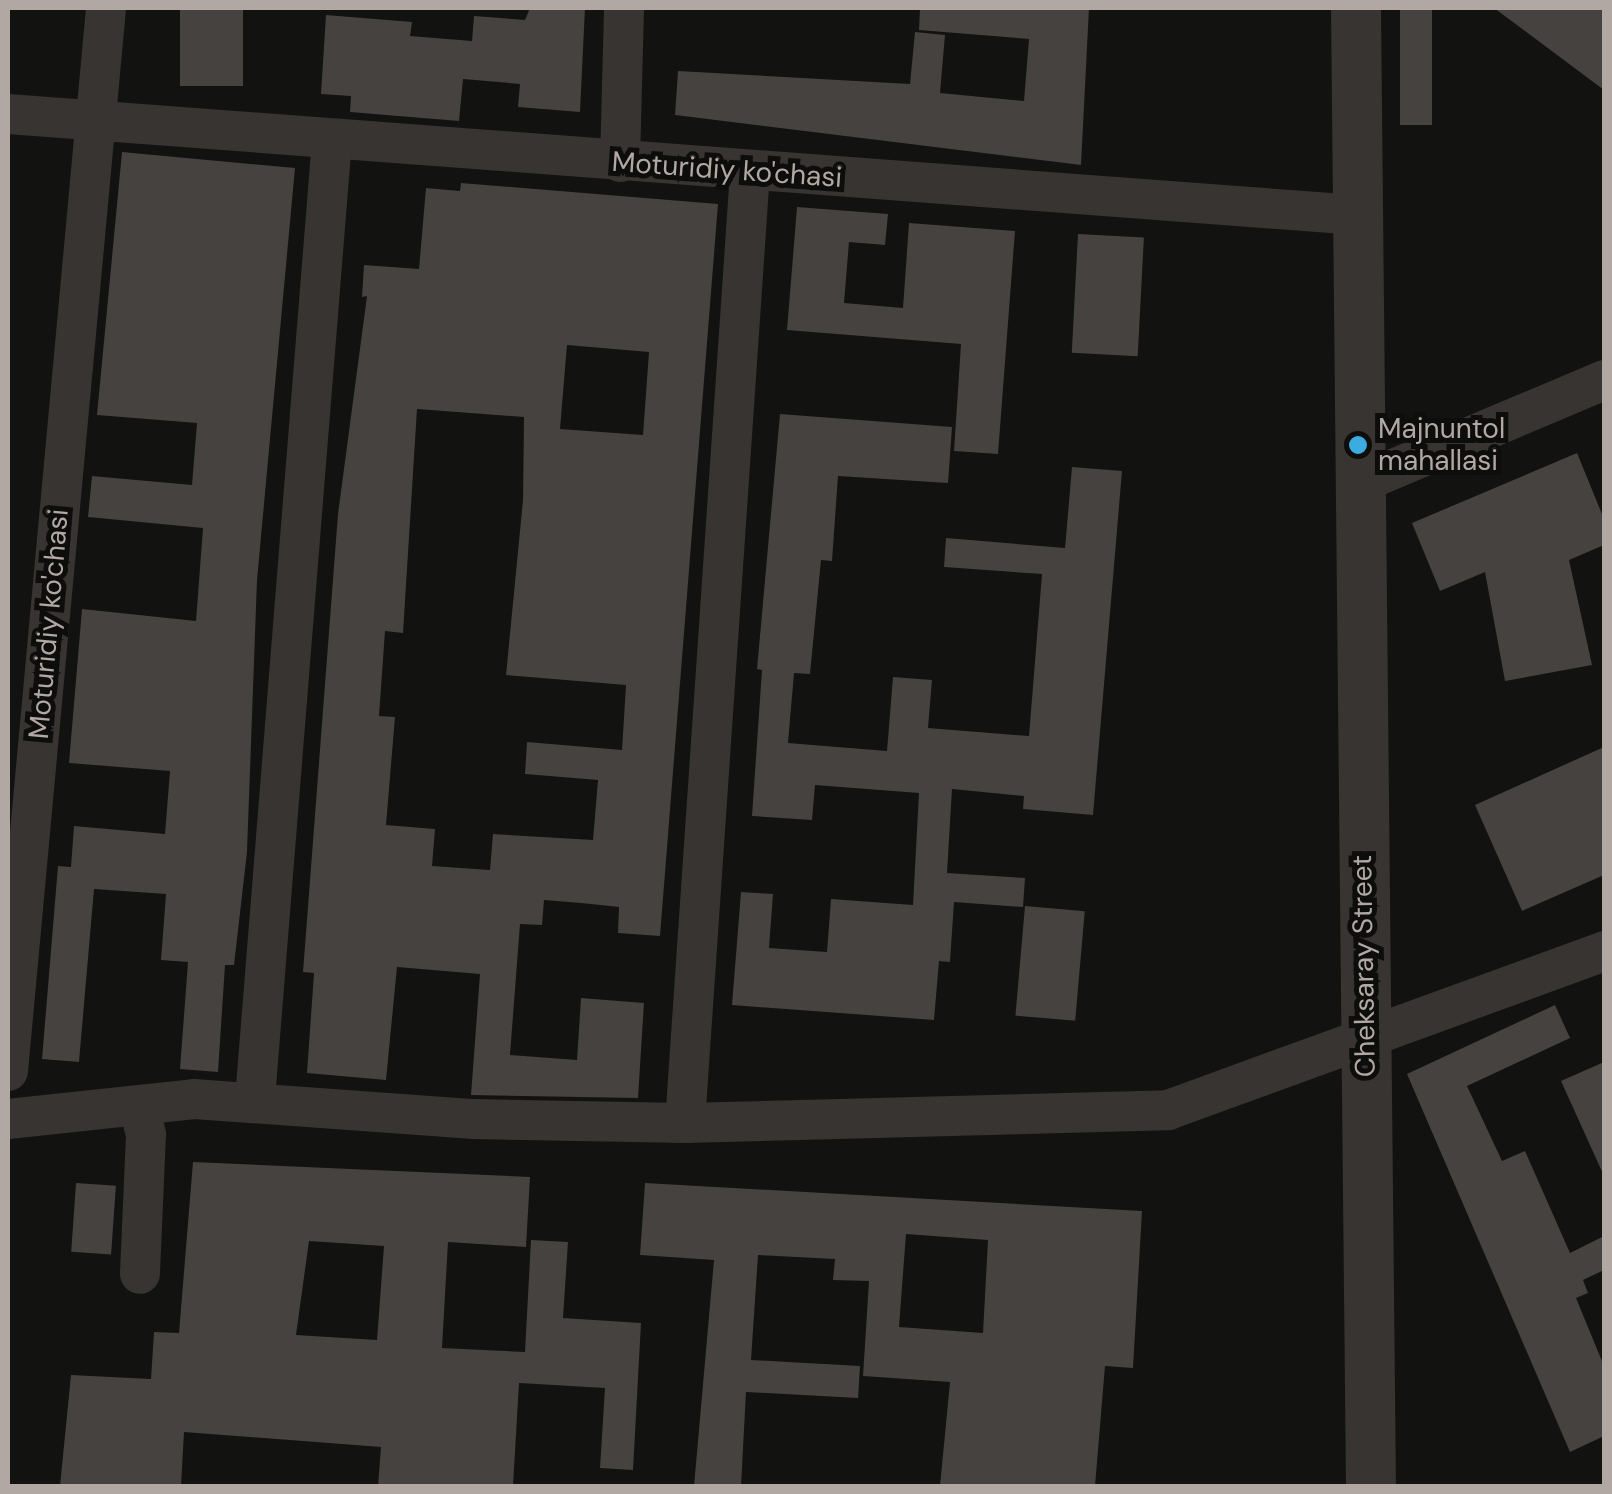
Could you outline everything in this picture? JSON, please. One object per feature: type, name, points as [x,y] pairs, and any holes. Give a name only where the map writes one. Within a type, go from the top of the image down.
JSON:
[{"type":"street","name":"Moturidiy ko'chasi","points":[[8,1071],[106,8]]},
{"type":"street","points":[[620,162],[624,8]]},
{"type":"street","name":"Cheksaray Street","points":[[1356,8],[1371,1486]]},
{"type":"street","name":"Moturidiy ko'chasi","points":[[8,114],[1357,215]]},
{"type":"street","points":[[255,1100],[332,139]]},
{"type":"street","points":[[685,1124],[750,172]]},
{"type":"street","points":[[1358,484],[1604,380]]},
{"type":"street","points":[[8,1119],[139,1108],[194,1098],[474,1119],[685,1124],[1168,1110],[1365,1042],[1604,951]]},
{"type":"street","points":[[139,1108],[146,1135],[140,1274]]},
{"type":"building","points":[[180,8],[243,8],[243,86],[180,86]]},
{"type":"building","points":[[530,8],[585,8],[580,112],[518,107],[520,84],[463,79],[459,121],[350,112],[351,96],[321,94],[326,15],[412,22],[410,36],[472,41],[474,16],[525,20]]},
{"type":"building","points":[[920,8],[1089,8],[1081,165],[675,115],[678,71],[910,84],[915,32],[945,35],[940,93],[1024,101],[1029,39],[919,30]]},
{"type":"building","points":[[1494,8],[1604,8],[1604,90]]},
{"type":"building","points":[[1400,10],[1432,10],[1432,125],[1400,125]]},
{"type":"building","points":[[122,152],[295,168],[257,580],[247,852],[234,965],[225,965],[218,1072],[180,1069],[188,962],[161,960],[166,894],[94,889],[79,1062],[42,1059],[58,866],[71,867],[74,826],[165,834],[170,771],[69,763],[82,609],[196,621],[203,528],[88,517],[92,476],[192,485],[197,423],[97,415]]},
{"type":"building","points":[[461,183],[718,204],[660,936],[618,933],[619,907],[581,903],[544,900],[542,925],[520,924],[510,1055],[577,1060],[581,998],[644,1003],[638,1098],[471,1095],[480,974],[397,967],[386,1080],[307,1073],[314,973],[303,972],[338,514],[367,296],[362,297],[364,265],[419,269],[426,188],[460,191]],"holes":[[[567,345],[649,352],[643,435],[560,429]],[[417,409],[524,417],[523,500],[506,675],[626,685],[622,750],[527,742],[525,774],[598,780],[593,840],[493,834],[490,870],[432,866],[435,829],[386,825],[395,717],[379,716],[385,631],[403,633]]]},
{"type":"building","points":[[797,207],[888,214],[885,245],[849,242],[844,303],[903,308],[909,223],[1015,231],[998,454],[954,451],[961,344],[787,330]]},
{"type":"building","points":[[1078,234],[1144,237],[1138,356],[1072,353]]},
{"type":"building","points":[[780,414],[952,427],[948,483],[838,476],[832,561],[821,560],[810,674],[794,673],[788,743],[887,751],[893,677],[932,680],[928,728],[1029,736],[1042,574],[944,567],[946,538],[1065,548],[1072,467],[1122,471],[1093,815],[1023,809],[1024,796],[952,789],[947,873],[1025,878],[1023,907],[954,902],[950,962],[939,961],[934,1020],[732,1005],[741,892],[773,894],[769,948],[827,952],[831,899],[913,905],[919,793],[815,785],[812,820],[752,816],[762,670],[757,669]]},
{"type":"building","points":[[1577,453],[1604,519],[1604,545],[1569,560],[1592,665],[1505,681],[1485,572],[1440,591],[1412,523]]},
{"type":"building","points":[[1604,747],[1604,875],[1522,911],[1475,805]]},
{"type":"building","points":[[1025,906],[1085,911],[1075,1021],[1015,1016]]},
{"type":"building","points":[[1555,1005],[1570,1038],[1467,1086],[1502,1161],[1525,1151],[1570,1253],[1604,1236],[1604,1270],[1583,1280],[1588,1293],[1576,1298],[1604,1366],[1604,1436],[1570,1452],[1407,1074]]},
{"type":"building","points":[[1604,1062],[1604,1176],[1561,1081]]},
{"type":"building","points":[[193,1162],[530,1177],[526,1247],[448,1242],[442,1348],[525,1352],[531,1240],[568,1242],[563,1318],[641,1323],[633,1470],[600,1468],[605,1388],[519,1383],[513,1486],[378,1486],[381,1447],[184,1432],[181,1486],[60,1486],[71,1375],[151,1379],[154,1332],[179,1333]],"holes":[[[309,1241],[384,1246],[377,1340],[296,1335]]]},
{"type":"building","points":[[76,1183],[116,1186],[111,1255],[71,1252]]},
{"type":"building","points":[[645,1183],[1142,1211],[1133,1368],[1105,1366],[1095,1486],[940,1486],[950,1382],[863,1376],[869,1281],[833,1280],[835,1259],[758,1255],[751,1360],[860,1366],[858,1398],[746,1392],[741,1486],[694,1486],[714,1260],[640,1255]],"holes":[[[906,1234],[988,1240],[983,1333],[899,1327]]]},
{"type":"place","name":"Majnuntol mahallasi","points":[[1358,445]]}]
